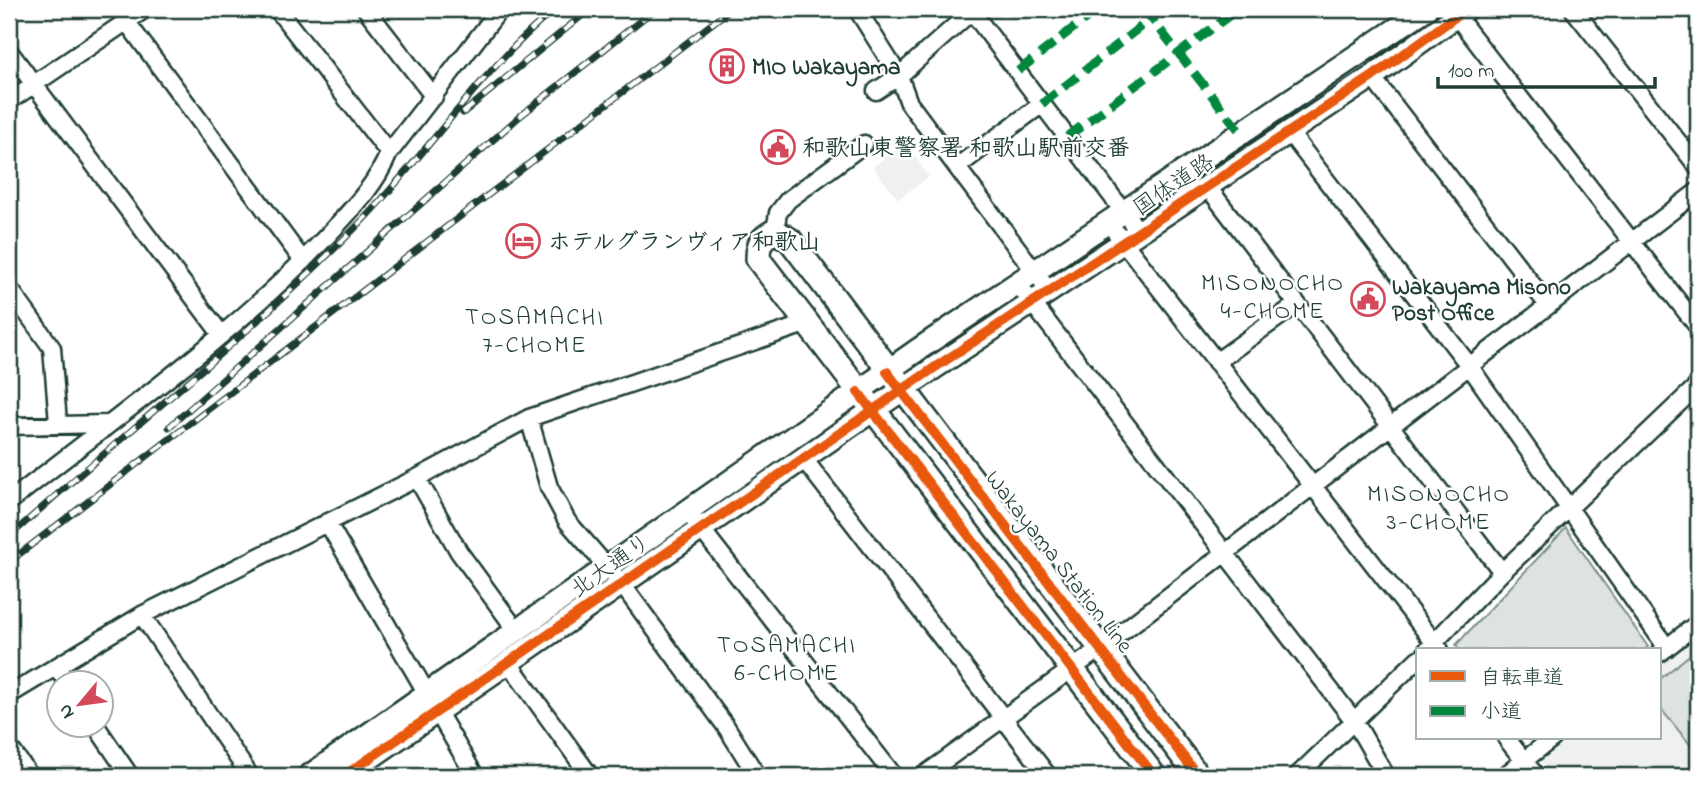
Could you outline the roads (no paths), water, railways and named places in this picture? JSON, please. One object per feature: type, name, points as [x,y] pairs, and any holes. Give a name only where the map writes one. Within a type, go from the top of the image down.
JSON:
[{"type":"main road","points":[[775,231],[758,244],[758,259],[1070,670],[1154,776]]},
{"type":"main road","name":"Wakayama Station Line","points":[[775,231],[790,240],[887,372],[1198,776]]},
{"type":"street","points":[[9,101],[145,9]]},
{"type":"street","points":[[277,9],[389,153]]},
{"type":"street","points":[[366,9],[434,97]]},
{"type":"street","points":[[9,502],[221,334],[303,261],[379,178],[389,153],[500,9]]},
{"type":"street","points":[[857,9],[900,76],[909,103],[958,166],[1026,278],[1225,553],[1355,722],[1386,776]]},
{"type":"street","points":[[876,91],[900,76],[972,9],[1042,104],[1216,362],[1434,648],[1502,572],[1572,509],[1698,385]]},
{"type":"street","name":"国体道路","points":[[887,372],[1426,9]]},
{"type":"street","points":[[1573,9],[1698,167]]},
{"type":"street","points":[[1458,11],[1698,327]]},
{"type":"street","name":"国体道路","points":[[902,391],[1372,77],[1458,11]]},
{"type":"street","points":[[127,21],[303,261]]},
{"type":"street","points":[[9,51],[221,334]]},
{"type":"street","points":[[1372,77],[1548,305]]},
{"type":"street","points":[[958,166],[1042,104]]},
{"type":"street","points":[[1289,132],[1468,364],[1572,509],[1662,648]]},
{"type":"street","points":[[775,231],[778,213],[788,200],[864,144]]},
{"type":"street","points":[[1207,186],[1502,572]]},
{"type":"street","points":[[923,776],[1101,648],[1468,364],[1633,243],[1698,191]]},
{"type":"street","points":[[9,288],[52,348],[58,423]]},
{"type":"street","points":[[1216,362],[1297,304]]},
{"type":"street","points":[[9,695],[142,615],[417,478],[529,418],[805,324]]},
{"type":"street","name":"北大通り","points":[[309,776],[433,702],[508,662],[615,576],[694,520],[887,372]]},
{"type":"street","name":"北大通り","points":[[694,520],[803,458],[902,391]]},
{"type":"street","points":[[529,418],[549,487],[567,520],[615,576],[727,728],[757,776]]},
{"type":"street","points":[[9,426],[107,424]]},
{"type":"street","points":[[803,458],[1048,776]]},
{"type":"street","points":[[417,478],[459,552],[517,631]]},
{"type":"street","points":[[694,520],[894,776]]},
{"type":"street","points":[[327,522],[475,776]]},
{"type":"street","name":"北大通り","points":[[344,776],[517,631],[615,576]]},
{"type":"street","points":[[142,615],[250,776]]},
{"type":"street","points":[[1663,650],[1698,623]]},
{"type":"street","points":[[1297,776],[1416,661]]},
{"type":"street","points":[[508,662],[590,776]]},
{"type":"street","points":[[106,740],[130,776]]},
{"type":"street","points":[[1508,740],[1536,776]]},
{"type":"street","points":[[1504,776],[1550,740]]},
{"type":"street","points":[[9,747],[30,776]]},
{"type":"railway","points":[[9,537],[315,268],[381,200],[501,60],[555,9]]},
{"type":"railway","points":[[463,113],[590,9]]},
{"type":"railway","points":[[169,427],[519,117],[655,9]]},
{"type":"railway","points":[[9,562],[731,9]]},
{"type":"place","name":"MIO Wakayama","points":[[727,66]]},
{"type":"place","name":"和歌山東警察署 和歌山駅前交番","points":[[778,147]]},
{"type":"place","name":"ホテルグランヴィア和歌山","points":[[523,241]]},
{"type":"place","name":"Wakayama Misono Post Office","points":[[1368,299]]},
{"type":"district","name":"MISONOCHO 4-CHOME","points":[[1273,296]]},
{"type":"district","name":"TOSAMACHI 7-CHOME","points":[[535,330]]},
{"type":"district","name":"MISONOCHO 3-CHOME","points":[[1439,507]]},
{"type":"district","name":"TOSAMACHI 6-CHOME","points":[[787,658]]}]
